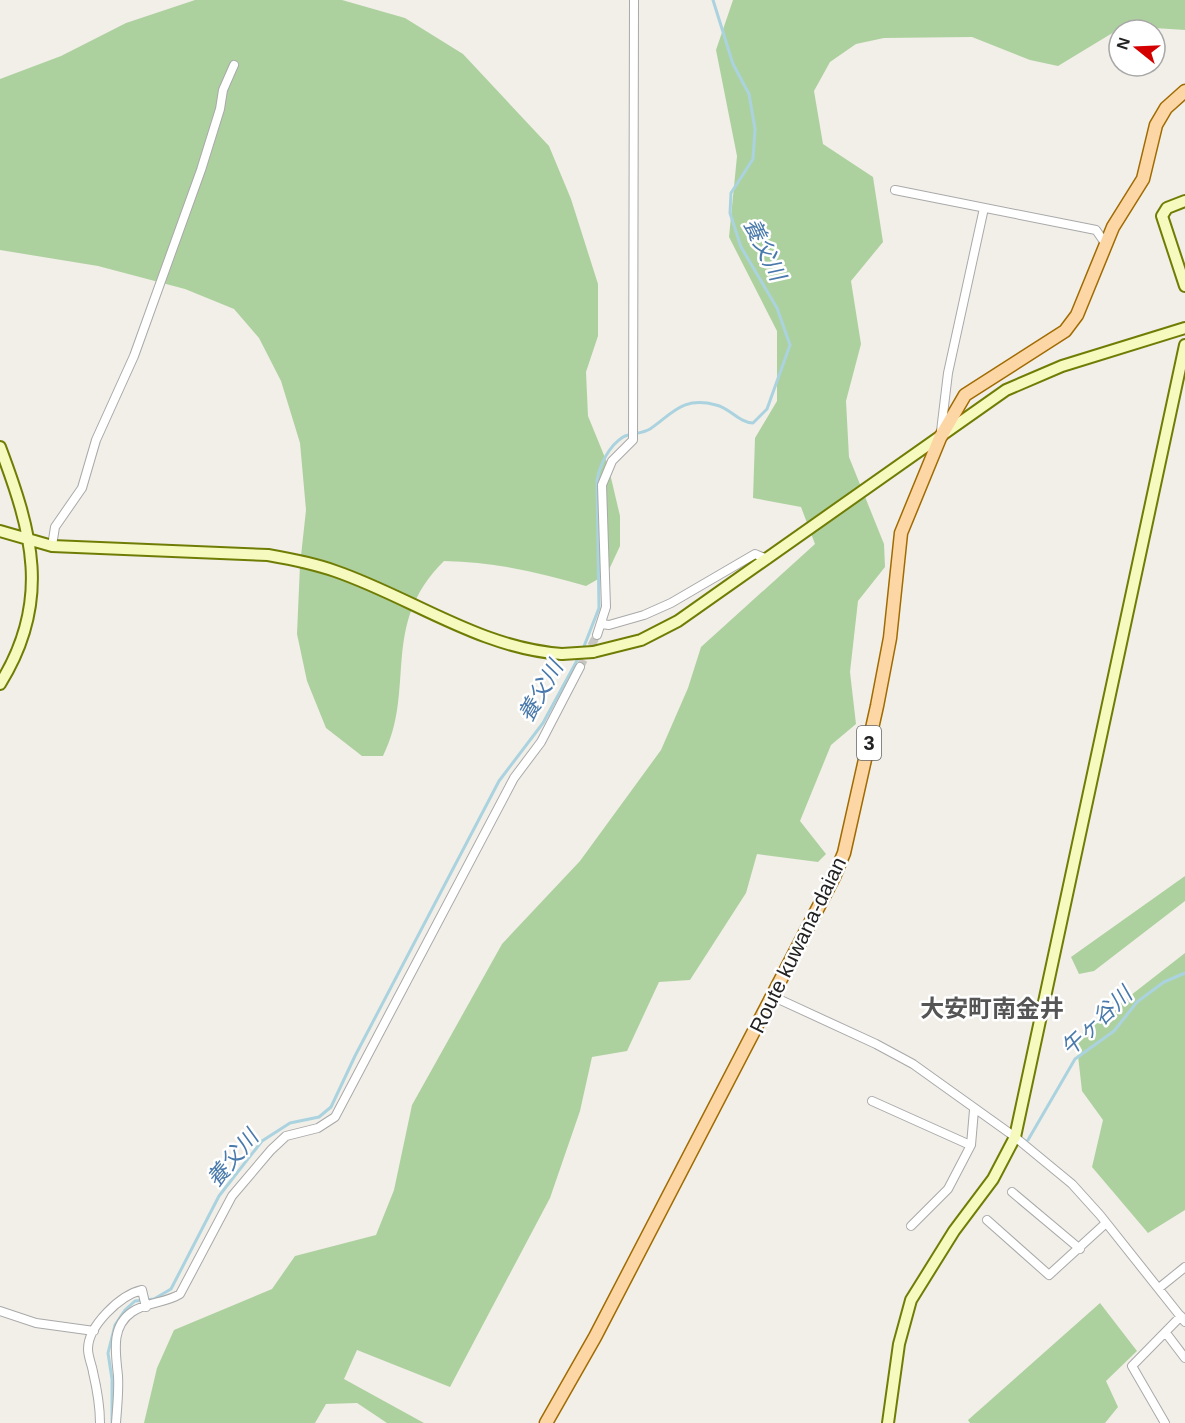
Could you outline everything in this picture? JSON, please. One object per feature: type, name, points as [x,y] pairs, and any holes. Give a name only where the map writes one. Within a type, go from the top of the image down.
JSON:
[{"type":"main road","name":"Route kuwana-daian","points":[[546,1423],[595,1337],[774,997],[844,853],[890,638],[901,533],[940,438],[965,395],[987,379],[1044,347],[1065,331],[1077,315],[1105,243],[1143,179],[1156,125],[1167,108],[1185,91]]},
{"type":"street","points":[[597,636],[606,607],[602,485],[612,461],[633,440],[634,0]]},
{"type":"street","points":[[52,546],[55,527],[82,488],[96,440],[134,356],[201,170],[220,108],[223,90],[234,65]]},
{"type":"street","points":[[895,190],[1096,230],[1105,243]]},
{"type":"street","points":[[1185,201],[1167,208],[1162,216],[1185,286]]},
{"type":"street","points":[[940,438],[948,373],[984,208]]},
{"type":"street","points":[[0,531],[31,542],[52,546],[268,555],[298,560],[350,577],[500,642],[534,652],[574,654],[613,648],[664,629],[940,438],[981,405],[1006,390],[1062,366],[1185,328]]},
{"type":"street","points":[[888,1423],[899,1344],[911,1300],[954,1231],[990,1185],[1015,1137],[1185,345]]},
{"type":"street","points":[[0,447],[31,542],[33,576],[28,619],[17,655],[0,684]]},
{"type":"street","points":[[602,624],[609,625],[654,611],[755,554],[763,562]]},
{"type":"street","points":[[116,1423],[118,1375],[114,1344],[118,1332],[130,1313],[180,1294],[232,1196],[271,1150],[286,1136],[318,1128],[335,1117],[514,778],[542,742],[580,667]]},
{"type":"street","points":[[774,997],[876,1044],[913,1064],[974,1110],[1015,1137],[1072,1184],[1160,1288],[1183,1319],[1132,1366],[1165,1423]]},
{"type":"street","points":[[872,1101],[970,1145]]},
{"type":"street","points":[[911,1226],[948,1189],[970,1145],[974,1110]]},
{"type":"street","points":[[1012,1192],[1080,1249]]},
{"type":"street","points":[[987,1220],[1049,1275],[1106,1223]]},
{"type":"street","points":[[1160,1288],[1185,1267]]},
{"type":"street","points":[[100,1423],[98,1395],[88,1349],[94,1331],[115,1304],[133,1293],[142,1292],[146,1306]]},
{"type":"street","points":[[0,1311],[36,1323],[94,1331]]},
{"type":"street","points":[[1166,1333],[1185,1358]]},
{"type":"green space","points":[[195,0],[342,0],[405,18],[463,54],[549,146],[571,199],[598,284],[598,336],[586,372],[588,416],[608,465],[620,516],[620,546],[607,574],[586,586],[516,569],[481,563],[444,561],[424,585],[412,609],[405,633],[398,706],[393,731],[383,756],[362,756],[326,728],[307,681],[297,634],[300,565],[306,510],[300,443],[281,381],[259,338],[234,309],[185,289],[98,266],[0,250],[0,79],[61,56],[126,23]]},
{"type":"green space","points":[[733,0],[1185,0],[1185,30],[1167,29],[1167,18],[1107,18],[1107,36],[1058,66],[1030,60],[972,37],[884,38],[856,44],[830,62],[814,91],[823,144],[873,177],[883,242],[851,281],[861,344],[846,401],[849,457],[884,544],[885,567],[858,601],[850,672],[856,724],[831,745],[800,821],[826,854],[818,862],[757,854],[746,893],[690,980],[659,982],[627,1051],[592,1057],[580,1111],[550,1198],[450,1387],[357,1350],[344,1379],[424,1423],[387,1423],[357,1403],[326,1404],[315,1423],[144,1423],[157,1368],[174,1330],[272,1289],[295,1256],[376,1235],[394,1190],[412,1105],[502,944],[580,861],[661,750],[688,688],[701,647],[815,544],[801,507],[753,498],[755,438],[777,401],[777,331],[729,237],[737,156],[716,50]]},
{"type":"green space","points":[[1185,876],[1185,901],[1094,971],[1079,974],[1071,957]]},
{"type":"green space","points":[[1185,953],[1185,1210],[1148,1233],[1092,1167],[1103,1120],[1082,1091],[1076,1038]]},
{"type":"green space","points":[[1100,1303],[1137,1351],[1106,1381],[1118,1407],[1105,1423],[970,1423],[968,1420]]},
{"type":"waterway","name":"養父川","points":[[583,649],[599,608],[597,480],[609,450],[623,437],[647,431],[687,404],[705,403],[721,407],[753,423],[767,409],[790,345],[777,308],[741,247],[730,213],[731,193],[753,159],[755,129],[749,94],[733,64],[713,0]]},
{"type":"waterway","name":"養父川","points":[[112,1423],[112,1379],[108,1353],[115,1325],[125,1310],[135,1301],[154,1299],[171,1289],[219,1196],[262,1141],[290,1123],[319,1117],[331,1107],[355,1056],[499,781],[543,723],[580,655]]},
{"type":"waterway","name":"午ヶ谷川","points":[[1028,1140],[1075,1059],[1114,1031],[1137,1002],[1164,982],[1185,973]]},
{"type":"tunnel","points":[[580,667],[597,635]]},
{"type":"district","name":"大安町南金井","points":[[992,1009]]}]
